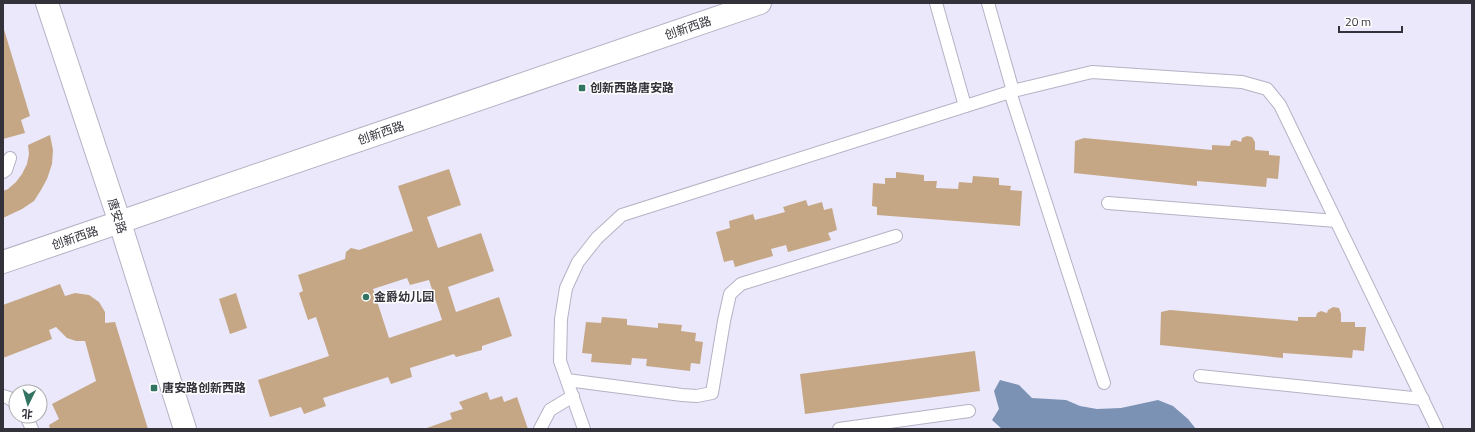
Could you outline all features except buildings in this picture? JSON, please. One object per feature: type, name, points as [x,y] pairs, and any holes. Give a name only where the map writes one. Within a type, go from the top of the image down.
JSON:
[{"type":"street","name":"唐安路","points":[[46,3],[120,223],[186,429]]},
{"type":"street","name":"创新西路","points":[[3,262],[760,3]]},
{"type":"lane","points":[[936,3],[965,106]]},
{"type":"lane","points":[[988,3],[1011,92],[1104,383]]},
{"type":"lane","points":[[584,429],[560,361],[561,320],[566,288],[578,262],[597,238],[622,215],[1011,92],[1092,72],[1242,82],[1267,89],[1280,105],[1437,429]]},
{"type":"lane","points":[[3,172],[6,170],[10,158]]},
{"type":"lane","points":[[1108,203],[1336,221]]},
{"type":"lane","points":[[567,380],[682,395],[697,396],[712,393],[730,294],[741,284],[896,236]]},
{"type":"lane","points":[[1200,376],[1423,399]]},
{"type":"lane","points":[[540,429],[550,410],[573,396]]},
{"type":"lane","points":[[839,429],[969,411]]},
{"type":"water","points":[[1000,380],[1019,385],[1032,398],[1066,400],[1080,406],[1097,409],[1121,408],[1158,400],[1173,406],[1188,419],[1196,429],[1002,429],[992,420],[999,409],[994,391]]},
{"type":"place","name":"创新西路唐安路","points":[[582,88]]},
{"type":"place","name":"金爵幼儿园","points":[[366,297]]},
{"type":"place","name":"唐安路创新西路","points":[[154,388]]}]
